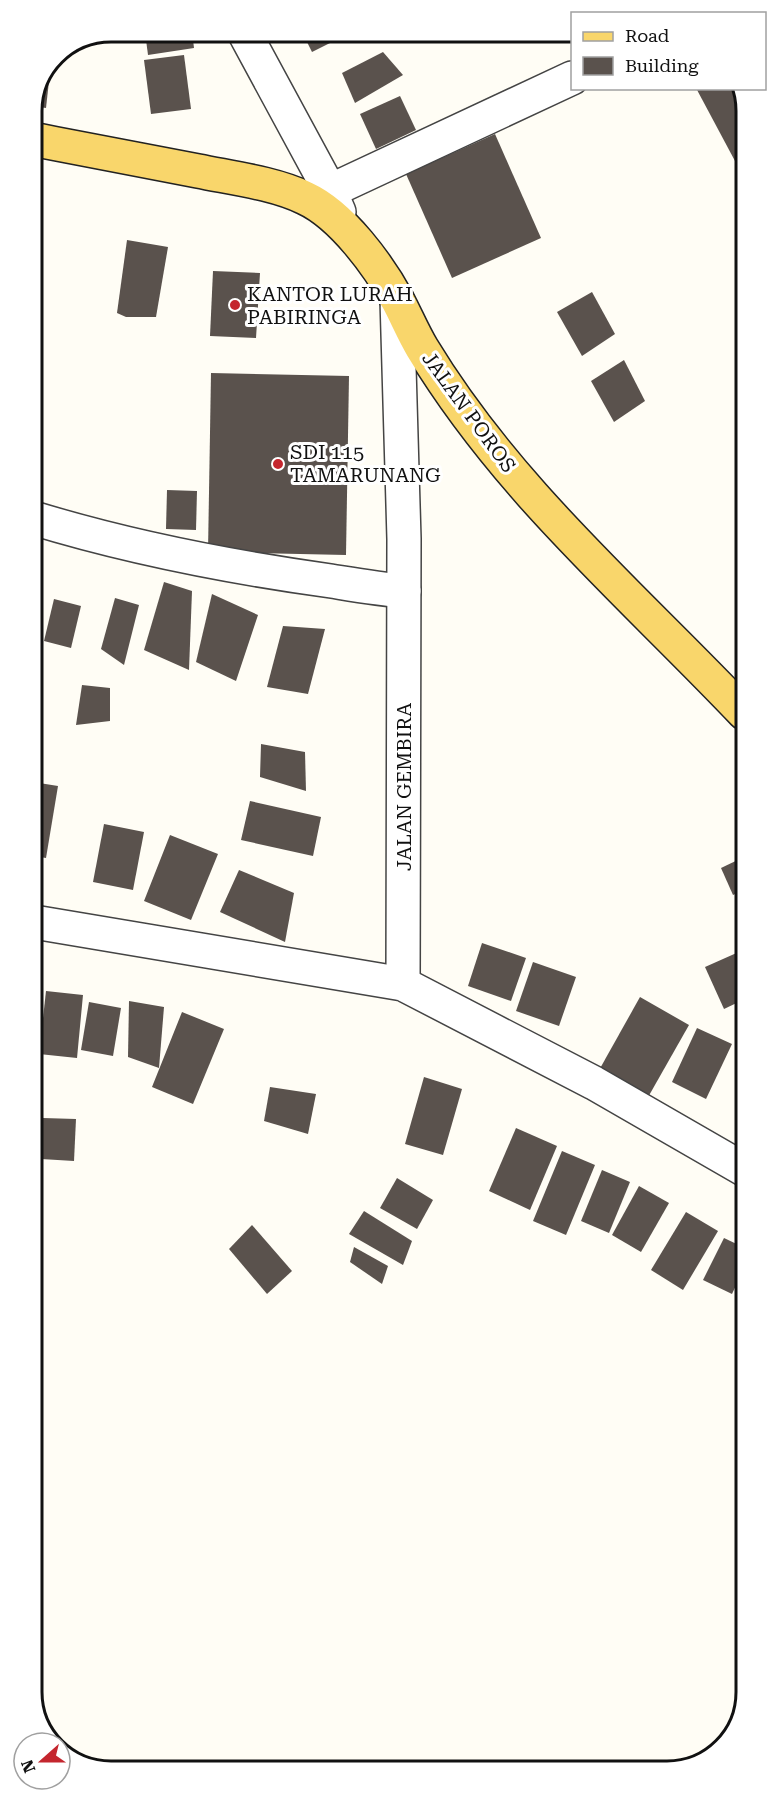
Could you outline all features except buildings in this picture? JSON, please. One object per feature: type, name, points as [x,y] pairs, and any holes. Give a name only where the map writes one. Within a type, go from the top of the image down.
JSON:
[{"type":"main road","name":"JALAN POROS","points":[[42,141],[278,189],[305,198],[326,211],[375,265],[397,299],[421,347],[462,409],[551,519],[736,705]]},
{"type":"street","points":[[249,42],[330,191],[348,233]]},
{"type":"street","points":[[330,191],[571,79]]},
{"type":"street","name":"JALAN GEMBIRA","points":[[397,299],[404,591],[403,984]]},
{"type":"street","points":[[42,521],[186,558],[273,573],[404,591]]},
{"type":"street","points":[[42,923],[403,984],[594,1083],[736,1165]]},
{"type":"place","name":"KANTOR LURAH PABIRINGA","points":[[235,305]]},
{"type":"place","name":"SDI 115 TAMARUNANG","points":[[278,464]]}]
